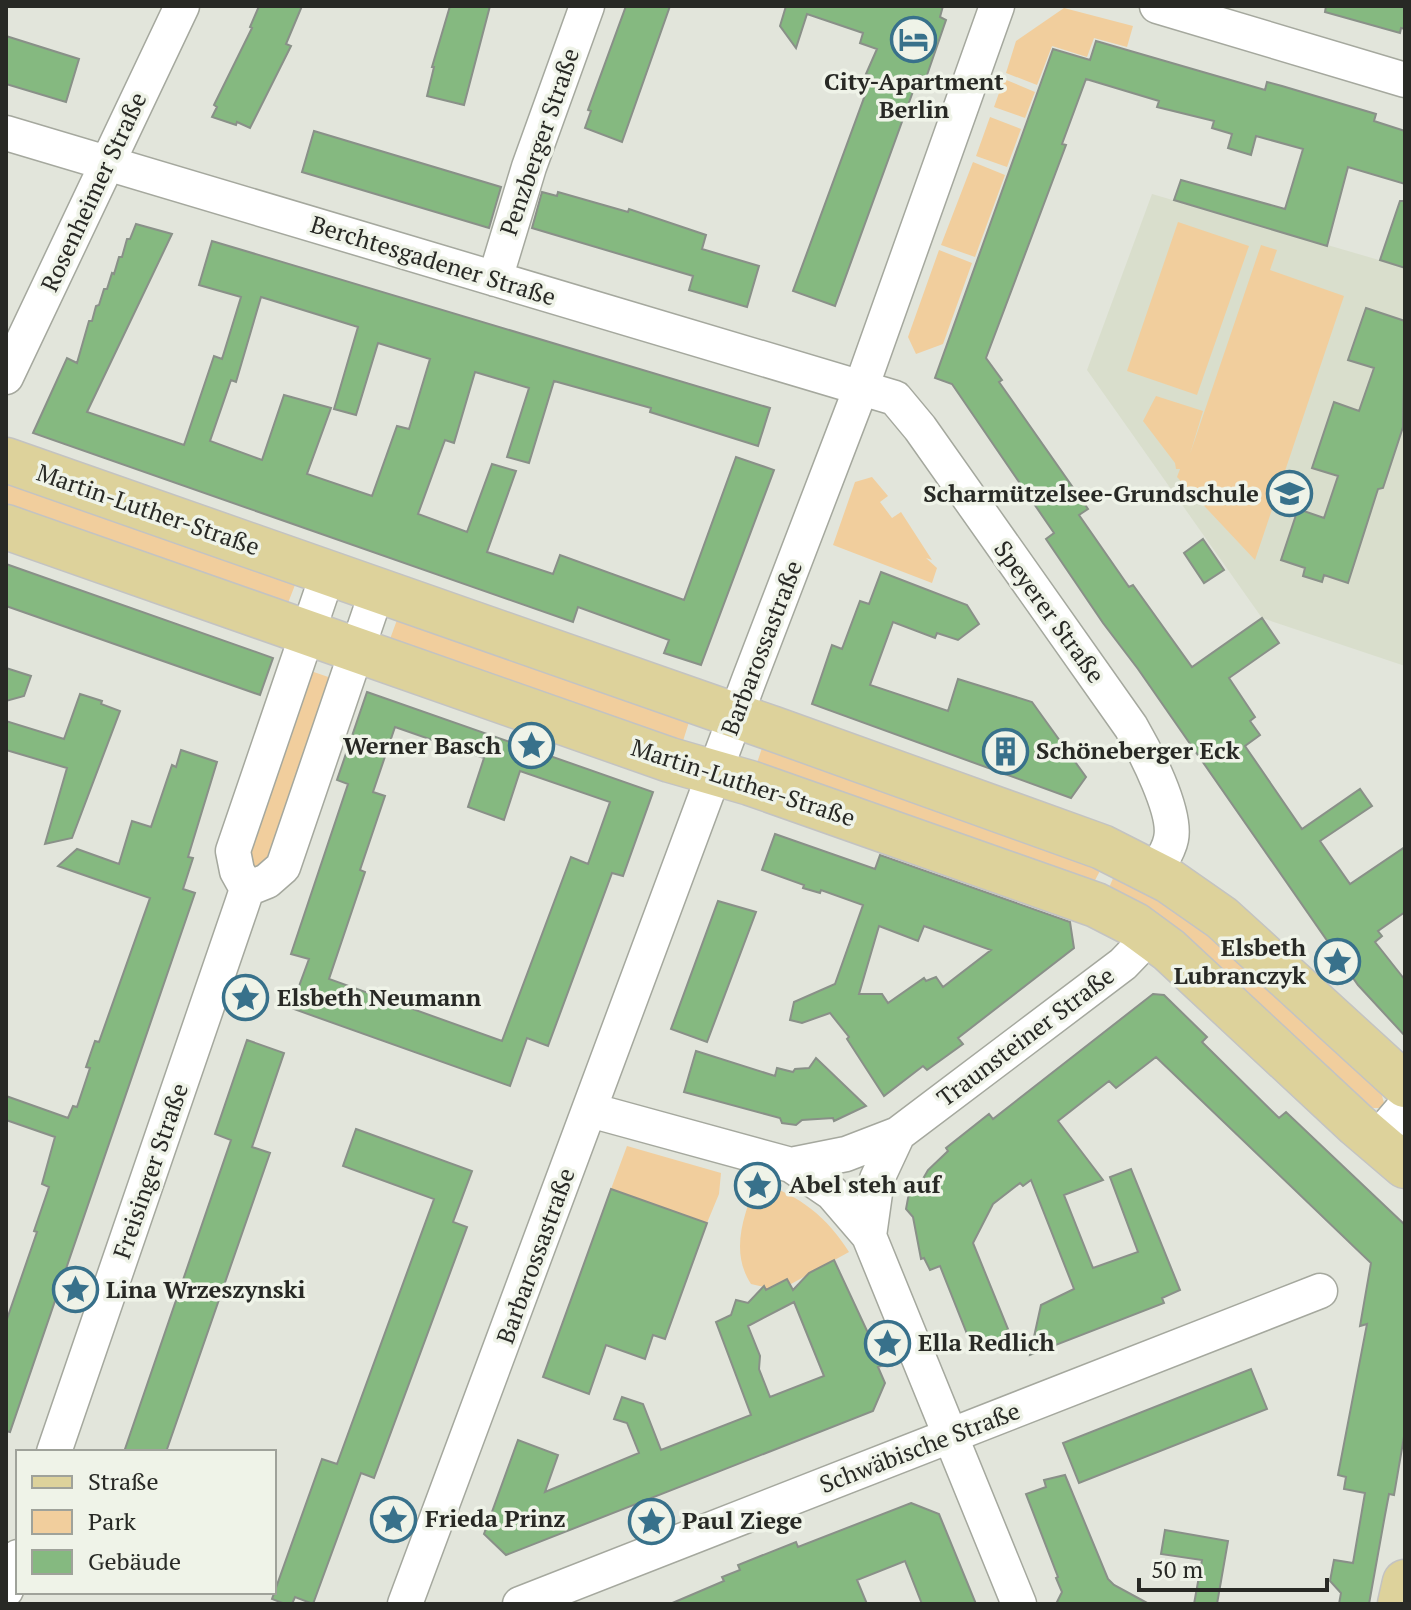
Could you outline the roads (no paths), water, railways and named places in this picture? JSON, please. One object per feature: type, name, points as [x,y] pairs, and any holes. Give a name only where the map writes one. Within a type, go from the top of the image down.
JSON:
[{"type":"main road","name":"Martin-Luther-Straße","points":[[6,460],[1102,847],[1181,889],[1241,934],[1405,1085]]},
{"type":"main road","name":"Martin-Luther-Straße","points":[[6,527],[1096,905],[1151,935],[1188,966],[1390,1153]]},
{"type":"main road","points":[[1400,1604],[1405,1582]]},
{"type":"street","name":"Rosenheimer Straße","points":[[6,377],[182,6]]},
{"type":"street","name":"Penzberger Straße","points":[[495,279],[529,167],[587,6]]},
{"type":"street","name":"Barbarossastraße","points":[[405,1604],[735,716],[861,388],[997,6]]},
{"type":"street","points":[[1157,6],[1405,80]]},
{"type":"street","name":"Berchtesgadener Straße","points":[[6,133],[861,388]]},
{"type":"street","name":"Speyerer Straße","points":[[861,388],[895,398],[920,428],[1131,727],[1144,750],[1172,821],[1170,843],[1155,873]]},
{"type":"street","points":[[328,573],[233,851],[237,871],[247,889],[267,881],[283,867],[377,591]]},
{"type":"street","name":"Freisinger Straße","points":[[55,1450],[247,889]]},
{"type":"street","name":"Traunsteiner Straße","points":[[590,1110],[791,1165],[846,1154],[898,1134],[1123,964],[1151,935]]},
{"type":"street","points":[[1390,1153],[1405,1106]]},
{"type":"street","name":"Traunsteiner Straße","points":[[869,1236],[877,1179],[898,1134]]},
{"type":"street","points":[[791,1165],[832,1193],[869,1236],[1019,1604]]},
{"type":"street","name":"Schwäbische Straße","points":[[520,1604],[1320,1291]]},
{"type":"street","points":[[6,1590],[16,1562]]},
{"type":"street","points":[[6,1599],[18,1604]]},
{"type":"place","name":"City-Apartment Berlin","points":[[914,40]]},
{"type":"place","name":"Scharmützelsee-Grundschule","points":[[1290,494]]},
{"type":"place","name":"Werner Basch","points":[[532,746]]},
{"type":"place","name":"Schöneberger Eck","points":[[1005,751]]},
{"type":"place","name":"Elsbeth Lubranczyk","points":[[1337,962]]},
{"type":"place","name":"Elsbeth Neumann","points":[[246,998]]},
{"type":"place","name":"Abel steh auf","points":[[758,1185]]},
{"type":"place","name":"Lina Wrzeszynski","points":[[75,1290]]},
{"type":"place","name":"Ella Redlich","points":[[887,1343]]},
{"type":"place","name":"Frieda Prinz","points":[[394,1519]]},
{"type":"place","name":"Paul Ziege","points":[[651,1521]]}]
